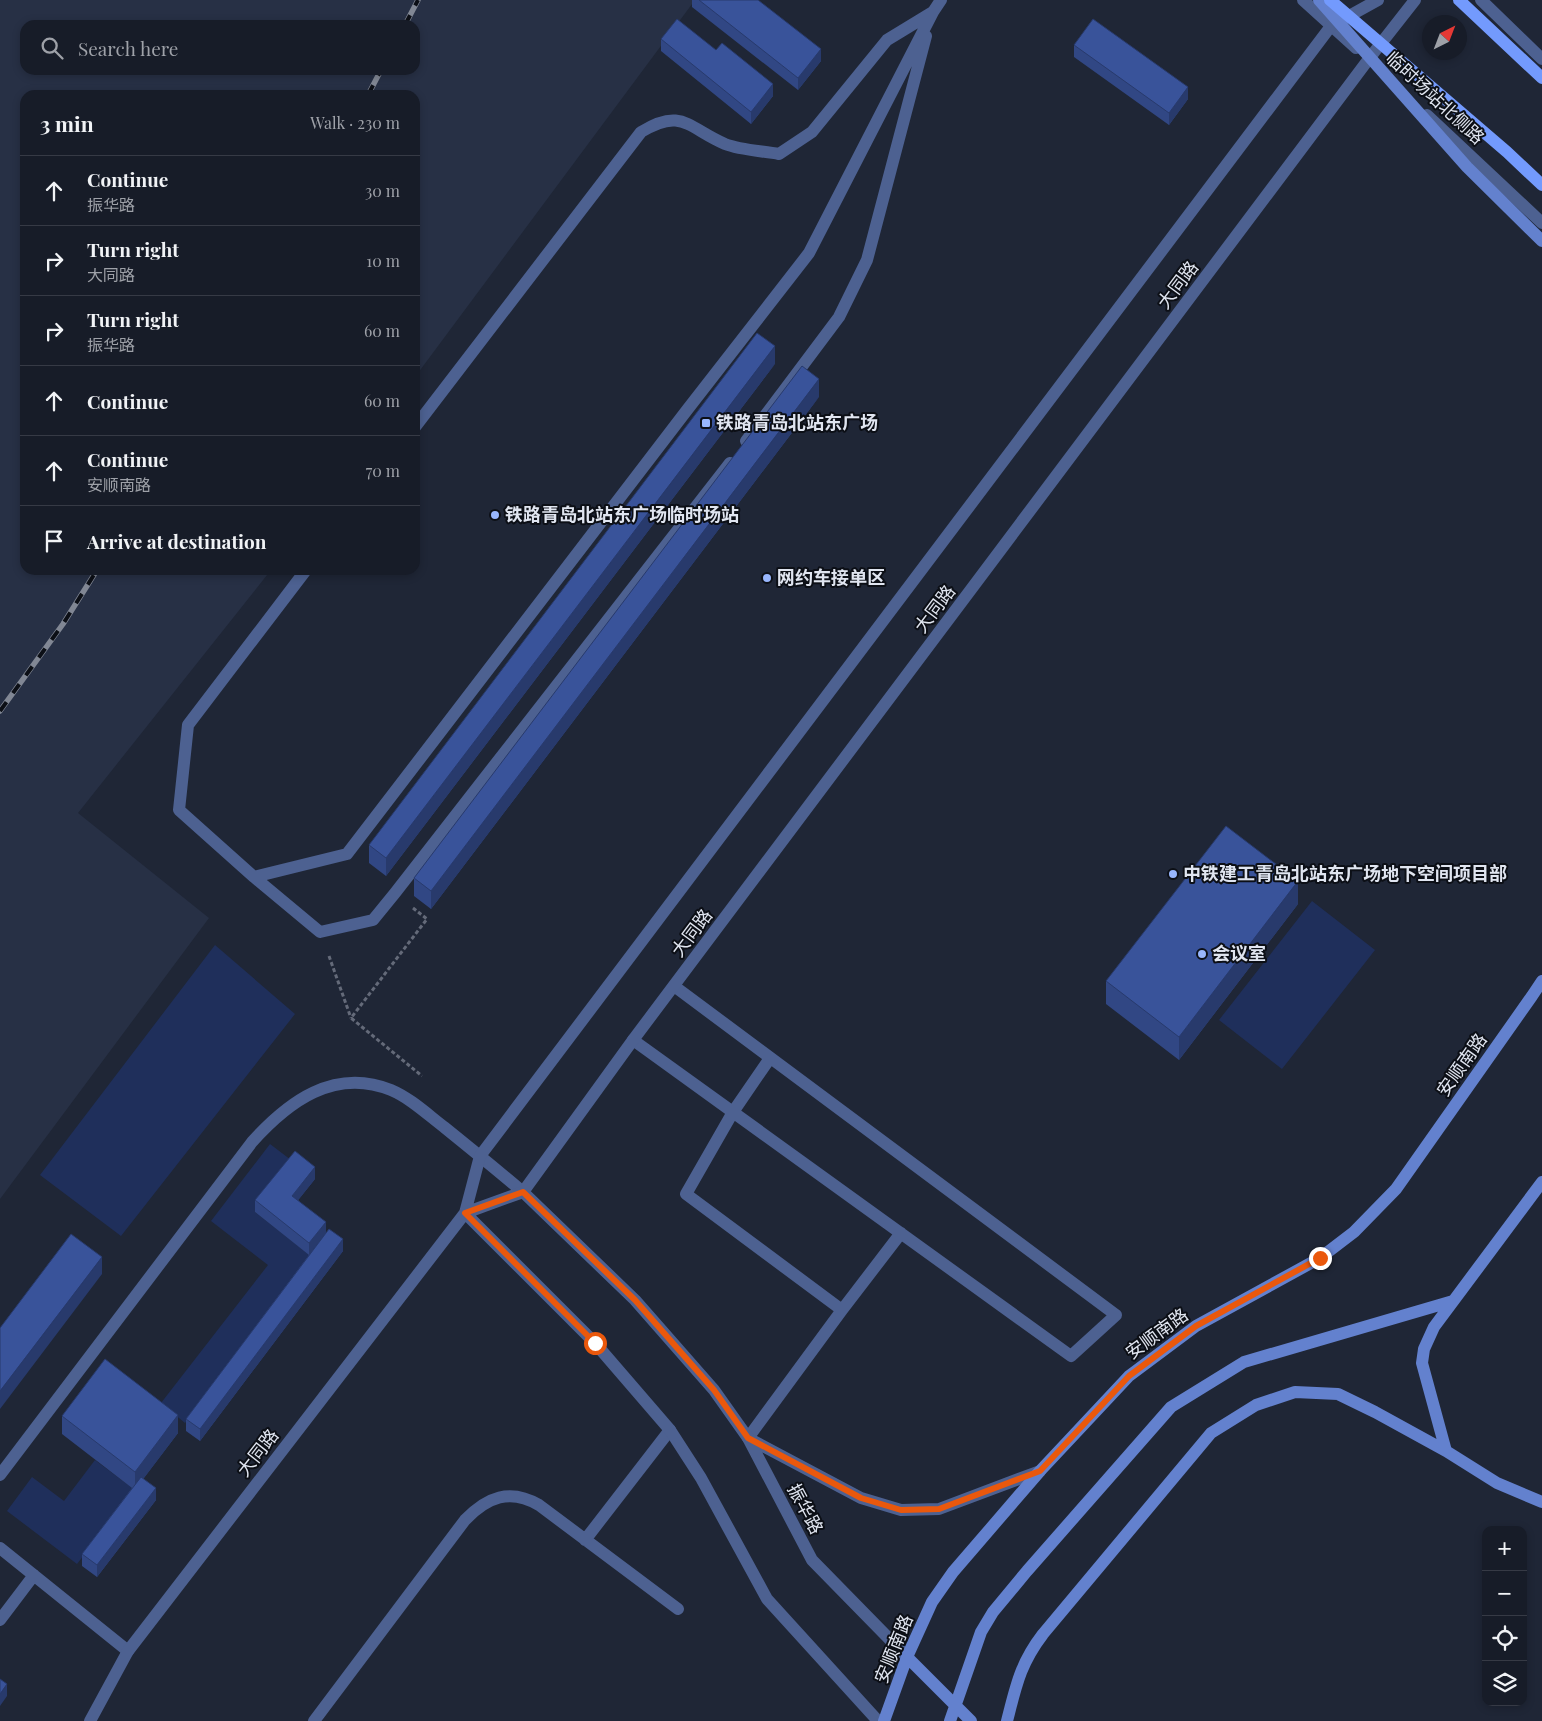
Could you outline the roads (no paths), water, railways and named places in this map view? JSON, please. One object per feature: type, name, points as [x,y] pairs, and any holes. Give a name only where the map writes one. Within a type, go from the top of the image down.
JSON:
[{"type":"main road","points":[[1319,0],[1467,167],[1542,241]]},
{"type":"main road","points":[[1330,0],[1507,152],[1542,185]]},
{"type":"main road","points":[[1459,0],[1542,78]]},
{"type":"main road","name":"安顺南路","points":[[884,1721],[906,1657],[932,1602],[953,1572],[1040,1471],[1129,1376],[1196,1326],[1320,1258],[1354,1232],[1396,1189],[1542,980]]},
{"type":"main road","points":[[1446,1451],[1422,1363],[1424,1349],[1434,1327],[1542,1182]]},
{"type":"main road","points":[[950,1721],[981,1632],[993,1612],[1171,1407],[1244,1362],[1453,1301]]},
{"type":"main road","points":[[1007,1721],[1020,1670],[1030,1650],[1042,1634],[1211,1433],[1256,1406],[1295,1392],[1338,1394],[1446,1451],[1498,1483],[1542,1502]]},
{"type":"main road","name":"振华路","points":[[906,1657],[971,1721]]},
{"type":"street","points":[[254,877],[347,854],[686,410],[809,253],[933,12],[941,0]]},
{"type":"street","name":"临时场站北侧路","points":[[1303,0],[1542,223]]},
{"type":"street","name":"大同路","points":[[90,1721],[128,1651],[465,1213],[480,1156],[1331,26],[1378,0]]},
{"type":"street","name":"大同路","points":[[523,1192],[633,1040],[1368,60],[1415,0]]},
{"type":"street","points":[[1481,0],[1542,59]]},
{"type":"street","points":[[420,420],[640,132],[656,123],[679,120],[727,144],[779,154],[812,132],[888,40],[933,12]]},
{"type":"street","points":[[302,575],[188,724],[179,810],[254,877],[320,932],[372,920],[395,893],[738,452],[838,317],[867,260],[933,12]]},
{"type":"street","points":[[633,1040],[1071,1356],[1116,1315],[674,986]]},
{"type":"street","points":[[770,1058],[733,1112],[686,1194],[842,1310]]},
{"type":"street","name":"振华路","points":[[0,1475],[252,1142],[271,1121],[287,1107],[306,1095],[326,1087],[353,1082],[375,1084],[392,1090],[413,1103],[480,1156],[523,1192],[635,1300],[714,1390],[748,1438],[812,1560],[906,1657]]},
{"type":"street","points":[[523,1192],[465,1213],[595,1343],[670,1430],[702,1478],[766,1599],[878,1721]]},
{"type":"street","points":[[901,1234],[842,1310],[748,1438],[861,1498],[901,1510],[939,1509],[1040,1471]]},
{"type":"street","points":[[585,1540],[670,1430]]},
{"type":"street","points":[[314,1721],[465,1520],[475,1509],[491,1500],[510,1495],[529,1499],[678,1609]]},
{"type":"street","points":[[0,1548],[128,1651]]},
{"type":"street","points":[[0,1620],[34,1575]]},
{"type":"railway","points":[[408,20],[418,0]]},
{"type":"railway","points":[[371,90],[378,75]]},
{"type":"railway","points":[[0,711],[63,624],[94,575]]},
{"type":"place","name":"铁路青岛北站东广场","points":[[706,423]]},
{"type":"place","name":"铁路青岛北站东广场临时场站","points":[[495,515]]},
{"type":"place","name":"网约车接单区","points":[[767,578]]},
{"type":"place","name":"中铁建工青岛北站东广场地下空间项目部","points":[[1173,874]]},
{"type":"place","name":"会议室","points":[[1202,954]]}]
